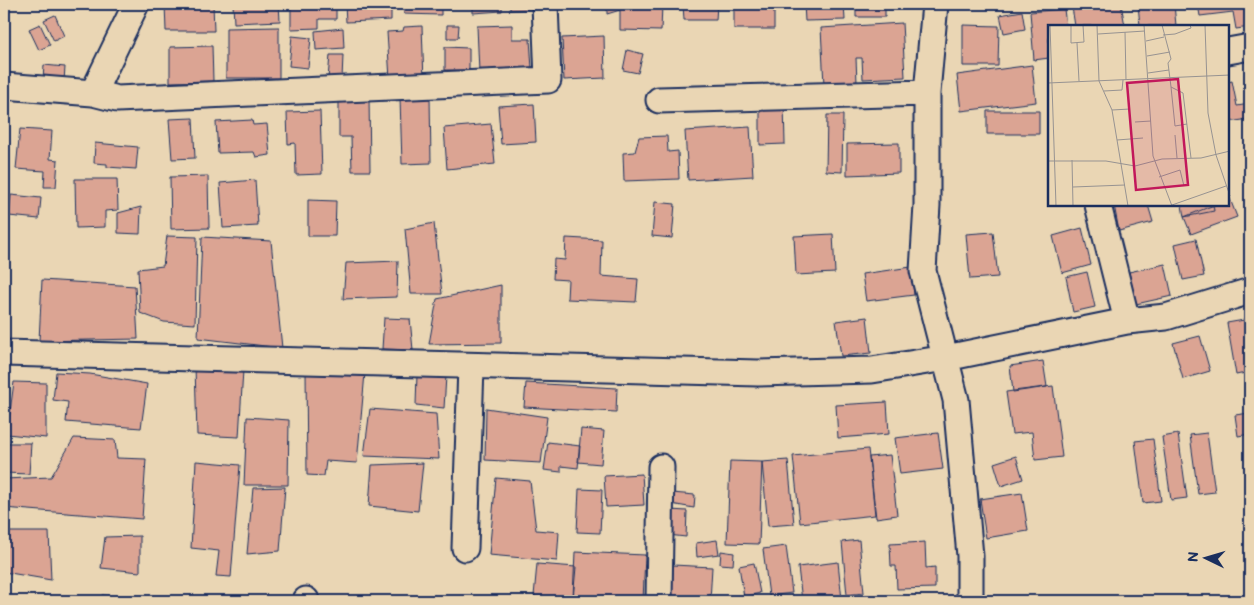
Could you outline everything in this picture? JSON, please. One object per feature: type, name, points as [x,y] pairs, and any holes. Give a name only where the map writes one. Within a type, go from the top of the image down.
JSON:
[{"type":"street","points":[[93,93],[136,4]]},
{"type":"street","points":[[4,86],[93,93],[117,99],[548,80],[545,4]]},
{"type":"street","points":[[935,4],[927,93],[927,205],[923,272],[956,400],[970,556],[970,601]]},
{"type":"street","points":[[1229,51],[1250,48]]},
{"type":"street","points":[[659,100],[927,93]]},
{"type":"street","points":[[1098,206],[1127,321]]},
{"type":"street","points":[[4,353],[758,373],[872,370],[946,358],[1127,321],[1166,317],[1250,291]]},
{"type":"street","points":[[465,548],[471,366]]},
{"type":"street","points":[[658,601],[662,468]]},
{"type":"building","points":[[14,4],[61,4],[61,7]]},
{"type":"building","points":[[165,4],[213,4],[214,31],[166,31]]},
{"type":"building","points":[[233,4],[279,4],[280,21],[234,23]]},
{"type":"building","points":[[291,4],[336,4],[336,19],[319,19],[319,28],[291,29]]},
{"type":"building","points":[[345,4],[391,4],[391,20],[346,22]]},
{"type":"building","points":[[404,4],[441,4],[441,15],[404,14]]},
{"type":"building","points":[[473,4],[502,4],[502,11],[473,13]]},
{"type":"building","points":[[510,4],[533,4],[533,9],[510,10]]},
{"type":"building","points":[[607,4],[662,4],[661,31],[620,30],[620,10],[607,14]]},
{"type":"building","points":[[683,4],[717,4],[716,20],[684,20]]},
{"type":"building","points":[[734,4],[774,4],[774,29],[734,29]]},
{"type":"building","points":[[804,4],[844,4],[845,20],[805,21]]},
{"type":"building","points":[[856,4],[892,4],[892,9],[885,9],[885,17],[856,17]]},
{"type":"building","points":[[1089,4],[1121,4],[1125,25],[1075,25],[1072,7]]},
{"type":"building","points":[[1138,4],[1174,4],[1176,25],[1140,25]]},
{"type":"building","points":[[1198,4],[1250,4],[1250,27],[1236,29],[1233,12],[1200,16]]},
{"type":"building","points":[[1064,9],[1066,25],[1048,25],[1048,58],[1034,60],[1030,12]]},
{"type":"building","points":[[1022,11],[1025,29],[1004,33],[1000,15]]},
{"type":"building","points":[[55,15],[64,36],[54,41],[44,20]]},
{"type":"building","points":[[902,23],[905,77],[863,79],[862,58],[856,58],[857,83],[824,85],[821,28]]},
{"type":"building","points":[[40,24],[50,45],[39,50],[29,29]]},
{"type":"building","points":[[447,25],[459,25],[458,38],[447,38]]},
{"type":"building","points":[[512,25],[512,39],[530,39],[532,69],[479,72],[477,26]]},
{"type":"building","points":[[963,25],[999,26],[998,66],[963,66]]},
{"type":"building","points":[[422,26],[424,81],[390,79],[387,32],[403,31],[404,27]]},
{"type":"building","points":[[279,27],[279,78],[226,78],[226,28]]},
{"type":"building","points":[[343,28],[344,48],[316,50],[315,31]]},
{"type":"building","points":[[292,36],[311,38],[308,68],[289,66]]},
{"type":"building","points":[[604,36],[605,78],[564,80],[562,38]]},
{"type":"building","points":[[212,46],[213,81],[170,82],[170,47]]},
{"type":"building","points":[[445,47],[469,48],[469,70],[445,70]]},
{"type":"building","points":[[627,50],[643,54],[638,73],[623,70]]},
{"type":"building","points":[[330,55],[343,55],[342,79],[328,79]]},
{"type":"building","points":[[44,65],[65,67],[64,81],[43,80]]},
{"type":"building","points":[[1032,65],[1036,102],[961,111],[957,75]]},
{"type":"building","points":[[1232,81],[1237,106],[1250,104],[1250,119],[1229,122],[1229,82]]},
{"type":"building","points":[[369,97],[370,171],[352,171],[351,137],[339,137],[339,98]]},
{"type":"building","points":[[430,97],[431,163],[402,164],[400,98]]},
{"type":"building","points":[[534,104],[536,142],[501,144],[498,106]]},
{"type":"building","points":[[760,104],[784,104],[785,144],[760,145]]},
{"type":"building","points":[[320,111],[322,174],[296,175],[295,143],[288,144],[287,112]]},
{"type":"building","points":[[987,111],[1039,111],[1039,134],[987,134]]},
{"type":"building","points":[[827,115],[843,115],[842,172],[826,171]]},
{"type":"building","points":[[193,118],[195,158],[172,159],[169,119]]},
{"type":"building","points":[[252,120],[253,125],[267,124],[270,155],[256,157],[254,152],[218,153],[216,122]]},
{"type":"building","points":[[491,124],[495,164],[447,169],[444,128]]},
{"type":"building","points":[[750,127],[753,176],[688,180],[685,131]]},
{"type":"building","points":[[20,129],[52,131],[50,159],[58,160],[56,187],[44,187],[45,171],[16,169]]},
{"type":"building","points":[[667,136],[668,152],[678,151],[679,179],[624,181],[623,153],[635,152],[639,137]]},
{"type":"building","points":[[95,143],[138,147],[136,169],[107,167],[107,164],[94,163]]},
{"type":"building","points":[[899,143],[899,173],[847,175],[847,144]]},
{"type":"building","points":[[208,176],[209,228],[171,229],[170,177]]},
{"type":"building","points":[[75,179],[117,179],[118,210],[105,211],[105,227],[76,228]]},
{"type":"building","points":[[255,180],[258,226],[223,228],[220,183]]},
{"type":"building","points":[[11,195],[41,198],[39,219],[9,216]]},
{"type":"building","points":[[1230,199],[1237,217],[1191,234],[1184,217],[1212,206],[1229,206]]},
{"type":"building","points":[[308,200],[336,201],[335,236],[308,236]]},
{"type":"building","points":[[655,202],[675,204],[672,238],[652,236]]},
{"type":"building","points":[[1114,206],[1148,206],[1153,222],[1119,231]]},
{"type":"building","points":[[1182,206],[1213,206],[1214,211],[1184,217]]},
{"type":"building","points":[[141,207],[140,234],[118,233],[118,213]]},
{"type":"building","points":[[434,223],[442,294],[411,294],[405,229]]},
{"type":"building","points":[[1250,225],[1250,240],[1245,227]]},
{"type":"building","points":[[1082,228],[1091,265],[1062,273],[1053,236]]},
{"type":"building","points":[[993,232],[998,277],[970,279],[966,234]]},
{"type":"building","points":[[833,234],[835,273],[796,275],[794,236]]},
{"type":"building","points":[[167,236],[197,237],[195,324],[164,322],[140,313],[138,269],[163,266]]},
{"type":"building","points":[[202,237],[271,241],[282,348],[198,338]]},
{"type":"building","points":[[566,238],[602,240],[601,276],[638,279],[636,302],[567,299],[568,280],[553,279],[554,259],[565,260]]},
{"type":"building","points":[[1196,239],[1204,276],[1183,280],[1175,244]]},
{"type":"building","points":[[398,261],[397,297],[343,299],[346,263]]},
{"type":"building","points":[[1165,264],[1172,296],[1136,304],[1129,272]]},
{"type":"building","points":[[911,267],[914,295],[866,301],[862,274]]},
{"type":"building","points":[[1087,272],[1095,307],[1073,312],[1066,277]]},
{"type":"building","points":[[42,280],[135,286],[138,339],[39,341]]},
{"type":"building","points":[[501,285],[501,343],[429,344],[437,299]]},
{"type":"building","points":[[867,317],[871,353],[841,356],[836,321]]},
{"type":"building","points":[[384,318],[410,319],[413,350],[382,349]]},
{"type":"building","points":[[1250,319],[1250,372],[1236,375],[1227,323]]},
{"type":"building","points":[[1200,336],[1210,371],[1183,379],[1173,343]]},
{"type":"building","points":[[1043,361],[1047,387],[1013,392],[1010,366]]},
{"type":"building","points":[[195,366],[243,370],[239,437],[197,435]]},
{"type":"building","points":[[306,371],[365,373],[357,463],[326,461],[324,476],[307,475]]},
{"type":"building","points":[[56,372],[90,374],[147,384],[141,428],[66,422],[68,402],[53,400]]},
{"type":"building","points":[[417,374],[446,376],[444,408],[416,405]]},
{"type":"building","points":[[14,382],[46,383],[46,438],[7,434]]},
{"type":"building","points":[[526,383],[617,388],[616,412],[524,407]]},
{"type":"building","points":[[1053,386],[1062,457],[1035,460],[1032,432],[1012,434],[1006,392]]},
{"type":"building","points":[[887,402],[889,434],[838,438],[836,405]]},
{"type":"building","points":[[486,408],[547,417],[541,463],[485,460]]},
{"type":"building","points":[[370,409],[436,414],[439,459],[364,456]]},
{"type":"building","points":[[1250,413],[1250,434],[1238,436],[1235,415]]},
{"type":"building","points":[[247,417],[289,420],[288,485],[244,485]]},
{"type":"building","points":[[581,429],[604,431],[601,464],[578,462]]},
{"type":"building","points":[[938,433],[943,469],[900,474],[895,438]]},
{"type":"building","points":[[1207,433],[1215,492],[1198,494],[1190,435]]},
{"type":"building","points":[[1178,434],[1187,498],[1171,500],[1162,437]]},
{"type":"building","points":[[74,438],[115,440],[117,458],[146,459],[142,519],[4,508],[4,479],[51,477]]},
{"type":"building","points":[[1153,439],[1161,501],[1143,503],[1135,441]]},
{"type":"building","points":[[548,442],[580,446],[578,468],[561,466],[561,472],[544,470]]},
{"type":"building","points":[[4,443],[31,443],[29,474],[4,473]]},
{"type":"building","points":[[868,449],[875,515],[800,523],[793,456]]},
{"type":"building","points":[[890,455],[897,515],[876,518],[869,457]]},
{"type":"building","points":[[1016,456],[1023,479],[1001,486],[994,463]]},
{"type":"building","points":[[788,460],[794,524],[768,526],[762,462]]},
{"type":"building","points":[[196,461],[240,465],[231,577],[216,576],[219,551],[191,548]]},
{"type":"building","points":[[730,461],[762,462],[759,544],[727,543]]},
{"type":"building","points":[[423,463],[418,511],[369,506],[372,465]]},
{"type":"building","points":[[642,474],[644,505],[606,507],[604,476]]},
{"type":"building","points":[[496,478],[530,481],[536,530],[559,532],[557,561],[489,555]]},
{"type":"building","points":[[285,487],[280,551],[247,554],[253,488]]},
{"type":"building","points":[[579,489],[602,490],[600,533],[577,532]]},
{"type":"building","points":[[672,493],[695,495],[694,508],[671,504]]},
{"type":"building","points":[[1022,493],[1028,531],[986,538],[980,499]]},
{"type":"building","points":[[670,510],[687,511],[686,537],[668,535]]},
{"type":"building","points":[[4,532],[49,532],[51,580],[4,572]]},
{"type":"building","points":[[140,536],[140,572],[101,568],[105,537]]},
{"type":"building","points":[[717,540],[719,554],[697,557],[696,543]]},
{"type":"building","points":[[859,540],[864,593],[847,595],[842,542]]},
{"type":"building","points":[[925,542],[926,568],[935,567],[935,588],[897,589],[896,566],[891,566],[890,544]]},
{"type":"building","points":[[786,546],[792,593],[769,596],[763,549]]},
{"type":"building","points":[[721,551],[734,553],[733,565],[720,564]]},
{"type":"building","points":[[575,552],[645,555],[643,601],[573,598]]},
{"type":"building","points":[[838,562],[842,600],[802,601],[798,567]]},
{"type":"building","points":[[754,563],[760,593],[744,597],[739,566]]},
{"type":"building","points":[[537,564],[576,567],[573,599],[534,596]]},
{"type":"building","points":[[673,565],[712,567],[710,601],[672,601]]},
{"type":"building","points":[[102,595],[143,599],[143,601],[101,601]]},
{"type":"building","points":[[218,598],[246,598],[246,601],[218,601]]},
{"type":"building","points":[[316,600],[374,601],[316,601]]}]
